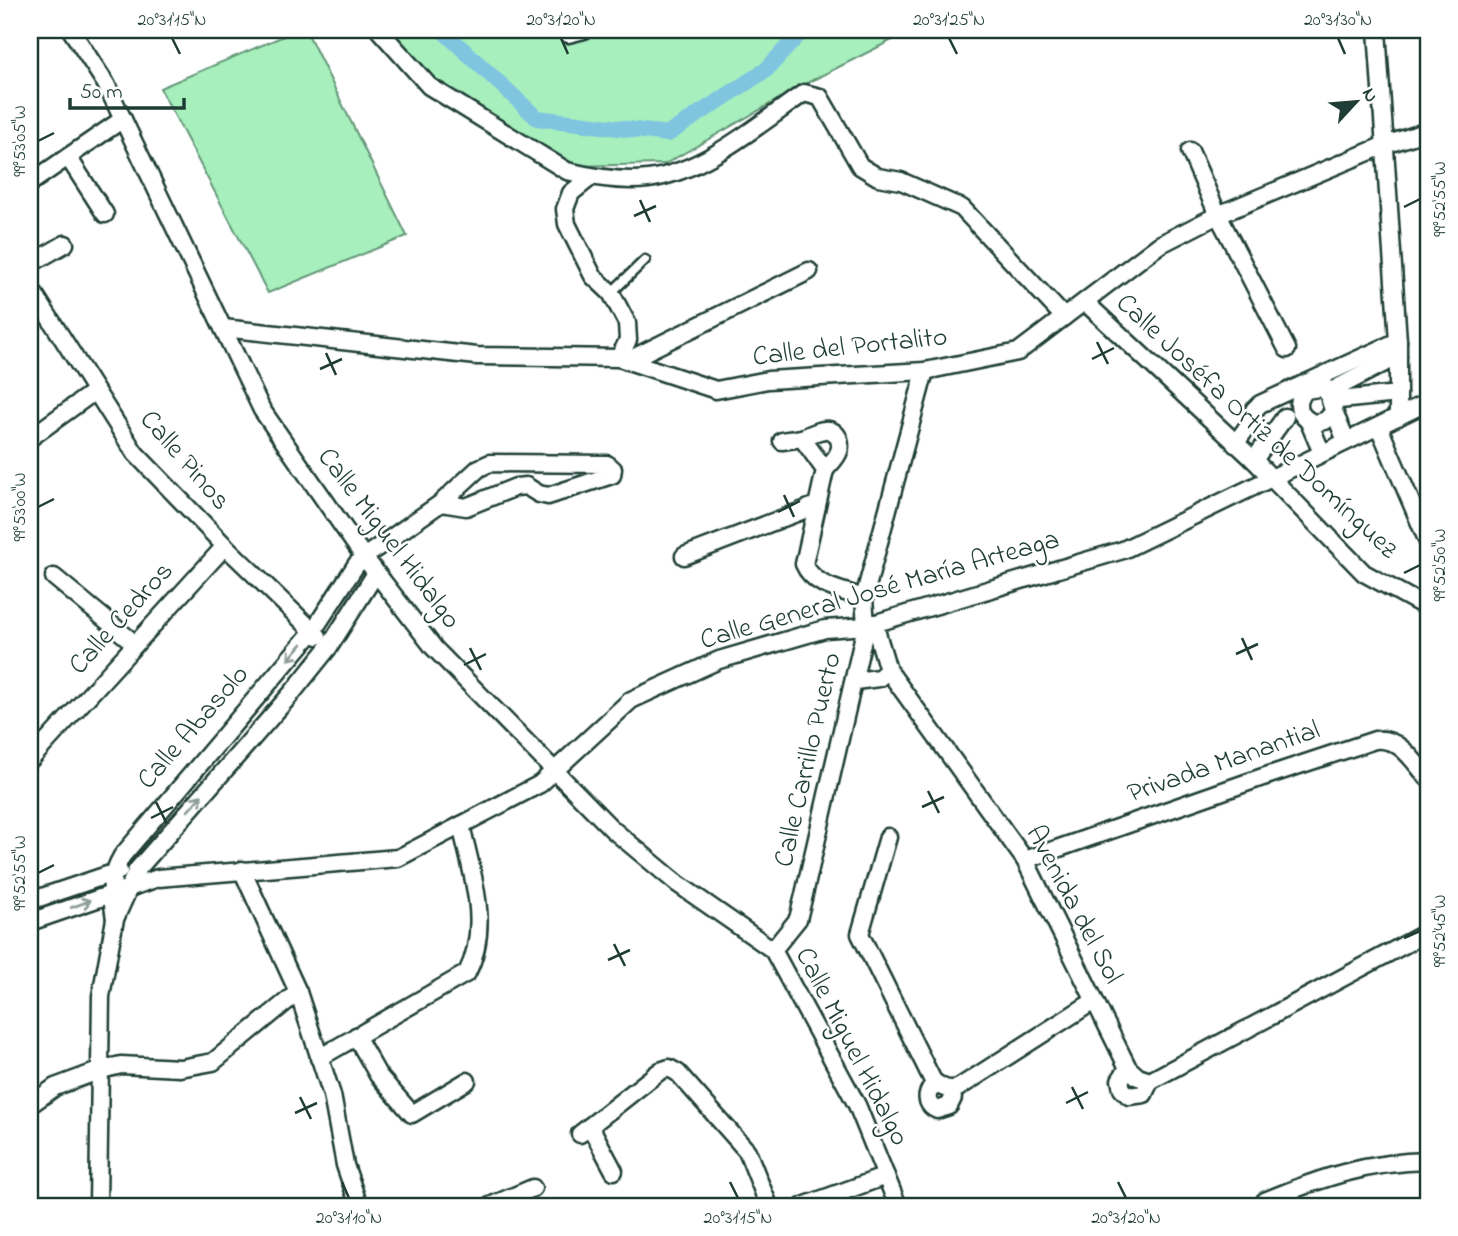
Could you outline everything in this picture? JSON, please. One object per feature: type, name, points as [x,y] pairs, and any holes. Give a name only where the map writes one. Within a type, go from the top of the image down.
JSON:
[{"type":"street","name":"Calle Miguel Hidalgo","points":[[71,30],[106,84],[262,410],[364,557],[434,648],[556,769],[612,829],[678,884],[773,950],[857,1105],[898,1206]]},
{"type":"street","points":[[379,30],[429,86],[567,171],[591,177],[646,180],[665,176],[704,160],[804,93],[813,94],[820,97],[860,166],[878,177],[901,181],[962,208],[1064,317]]},
{"type":"street","points":[[568,34],[584,30]]},
{"type":"street","points":[[1377,30],[1398,348],[1398,417]]},
{"type":"street","points":[[30,183],[123,119]]},
{"type":"street","name":"Calle del Portalito","points":[[223,328],[477,356],[624,359],[716,390],[768,380],[925,371],[1018,352],[1159,245],[1218,215],[1385,145],[1428,131]]},
{"type":"street","points":[[1190,151],[1218,215],[1287,349]]},
{"type":"street","points":[[68,157],[105,214]]},
{"type":"street","points":[[591,177],[571,193],[565,209],[567,223],[593,276],[611,293],[627,323],[628,340],[624,359]]},
{"type":"street","points":[[30,264],[65,244]]},
{"type":"street","points":[[624,359],[808,271]]},
{"type":"street","name":"Calle Pinos","points":[[30,286],[135,453],[225,546],[329,647]]},
{"type":"street","name":"Calle Joséfa Ortiz de Domínguez","points":[[1085,302],[1254,460],[1364,573],[1428,608]]},
{"type":"street","points":[[1322,453],[1298,416],[1299,399],[1306,390],[1327,394],[1398,348]]},
{"type":"street","name":"Calle Carrillo Puerto","points":[[773,950],[798,919],[870,625],[864,598],[925,371]]},
{"type":"street","points":[[30,439],[95,391]]},
{"type":"street","points":[[1235,444],[1254,418],[1254,410],[1260,404],[1327,394],[1398,394]]},
{"type":"street","points":[[1254,418],[1298,416],[1313,423],[1325,421],[1327,394]]},
{"type":"street","points":[[1327,394],[1346,441]]},
{"type":"street","name":"Calle General José María Arteaga","points":[[30,901],[113,872],[134,878],[159,878],[397,858],[540,784],[631,700],[719,660],[825,629],[870,625],[1123,550],[1428,402]]},
{"type":"street","points":[[1254,460],[1298,416]]},
{"type":"street","points":[[1379,427],[1428,542]]},
{"type":"street","points":[[782,441],[803,438],[825,429],[838,438],[839,453],[825,470],[804,564],[815,581],[864,598]]},
{"type":"street","points":[[803,438],[825,470]]},
{"type":"street","name":"Calle Abasolo","points":[[115,919],[111,893],[113,872],[138,834],[313,631],[364,557],[441,503],[479,468],[490,463],[607,464],[613,469],[612,475],[548,496],[526,486],[516,487],[466,507],[441,503]]},
{"type":"street","points":[[684,556],[817,505]]},
{"type":"street","name":"Calle Cedros","points":[[30,760],[225,546]]},
{"type":"street","name":"Calle Abasolo","points":[[98,1206],[101,996],[115,919],[134,878],[152,853],[329,647],[376,573]]},
{"type":"street","points":[[54,577],[134,643]]},
{"type":"street","points":[[345,582],[363,594]]},
{"type":"street","name":"Avenida del Sol","points":[[870,625],[888,670],[1025,860],[1094,1002],[1138,1075],[1428,932]]},
{"type":"street","points":[[855,681],[879,678],[888,670]]},
{"type":"street","points":[[274,676],[292,693]]},
{"type":"street","name":"Privada Manantial","points":[[1025,860],[1375,740],[1386,739],[1400,745],[1428,778]]},
{"type":"street","points":[[319,1058],[467,973],[475,956],[480,931],[475,886],[461,825]]},
{"type":"street","points":[[138,834],[152,853]]},
{"type":"street","points":[[888,837],[860,934],[933,1081],[944,1087],[958,1088],[1094,1002]]},
{"type":"street","points":[[242,870],[298,992],[332,1095],[345,1166],[359,1206]]},
{"type":"street","name":"Calle General José María Arteaga","points":[[30,922],[111,893],[134,878]]},
{"type":"street","points":[[30,1105],[55,1087],[121,1065],[180,1068],[213,1062],[298,992]]},
{"type":"street","points":[[356,1037],[378,1075],[412,1114],[467,1081]]},
{"type":"street","points":[[614,1171],[585,1130],[660,1071],[669,1068],[678,1073],[747,1151],[769,1206]]},
{"type":"street","points":[[1265,1201],[1344,1171],[1428,1161]]},
{"type":"street","points":[[803,1206],[886,1176]]},
{"type":"street","points":[[490,1206],[533,1188]]},
{"type":"lane","points":[[611,293],[645,260]]},
{"type":"green space","points":[[298,30],[306,30],[407,236],[268,293],[160,88]]},
{"type":"green space","points":[[387,30],[912,30],[807,83],[665,164],[569,166],[435,83]]},
{"type":"waterway","points":[[442,30],[537,118],[668,134],[766,70],[803,30]]}]
